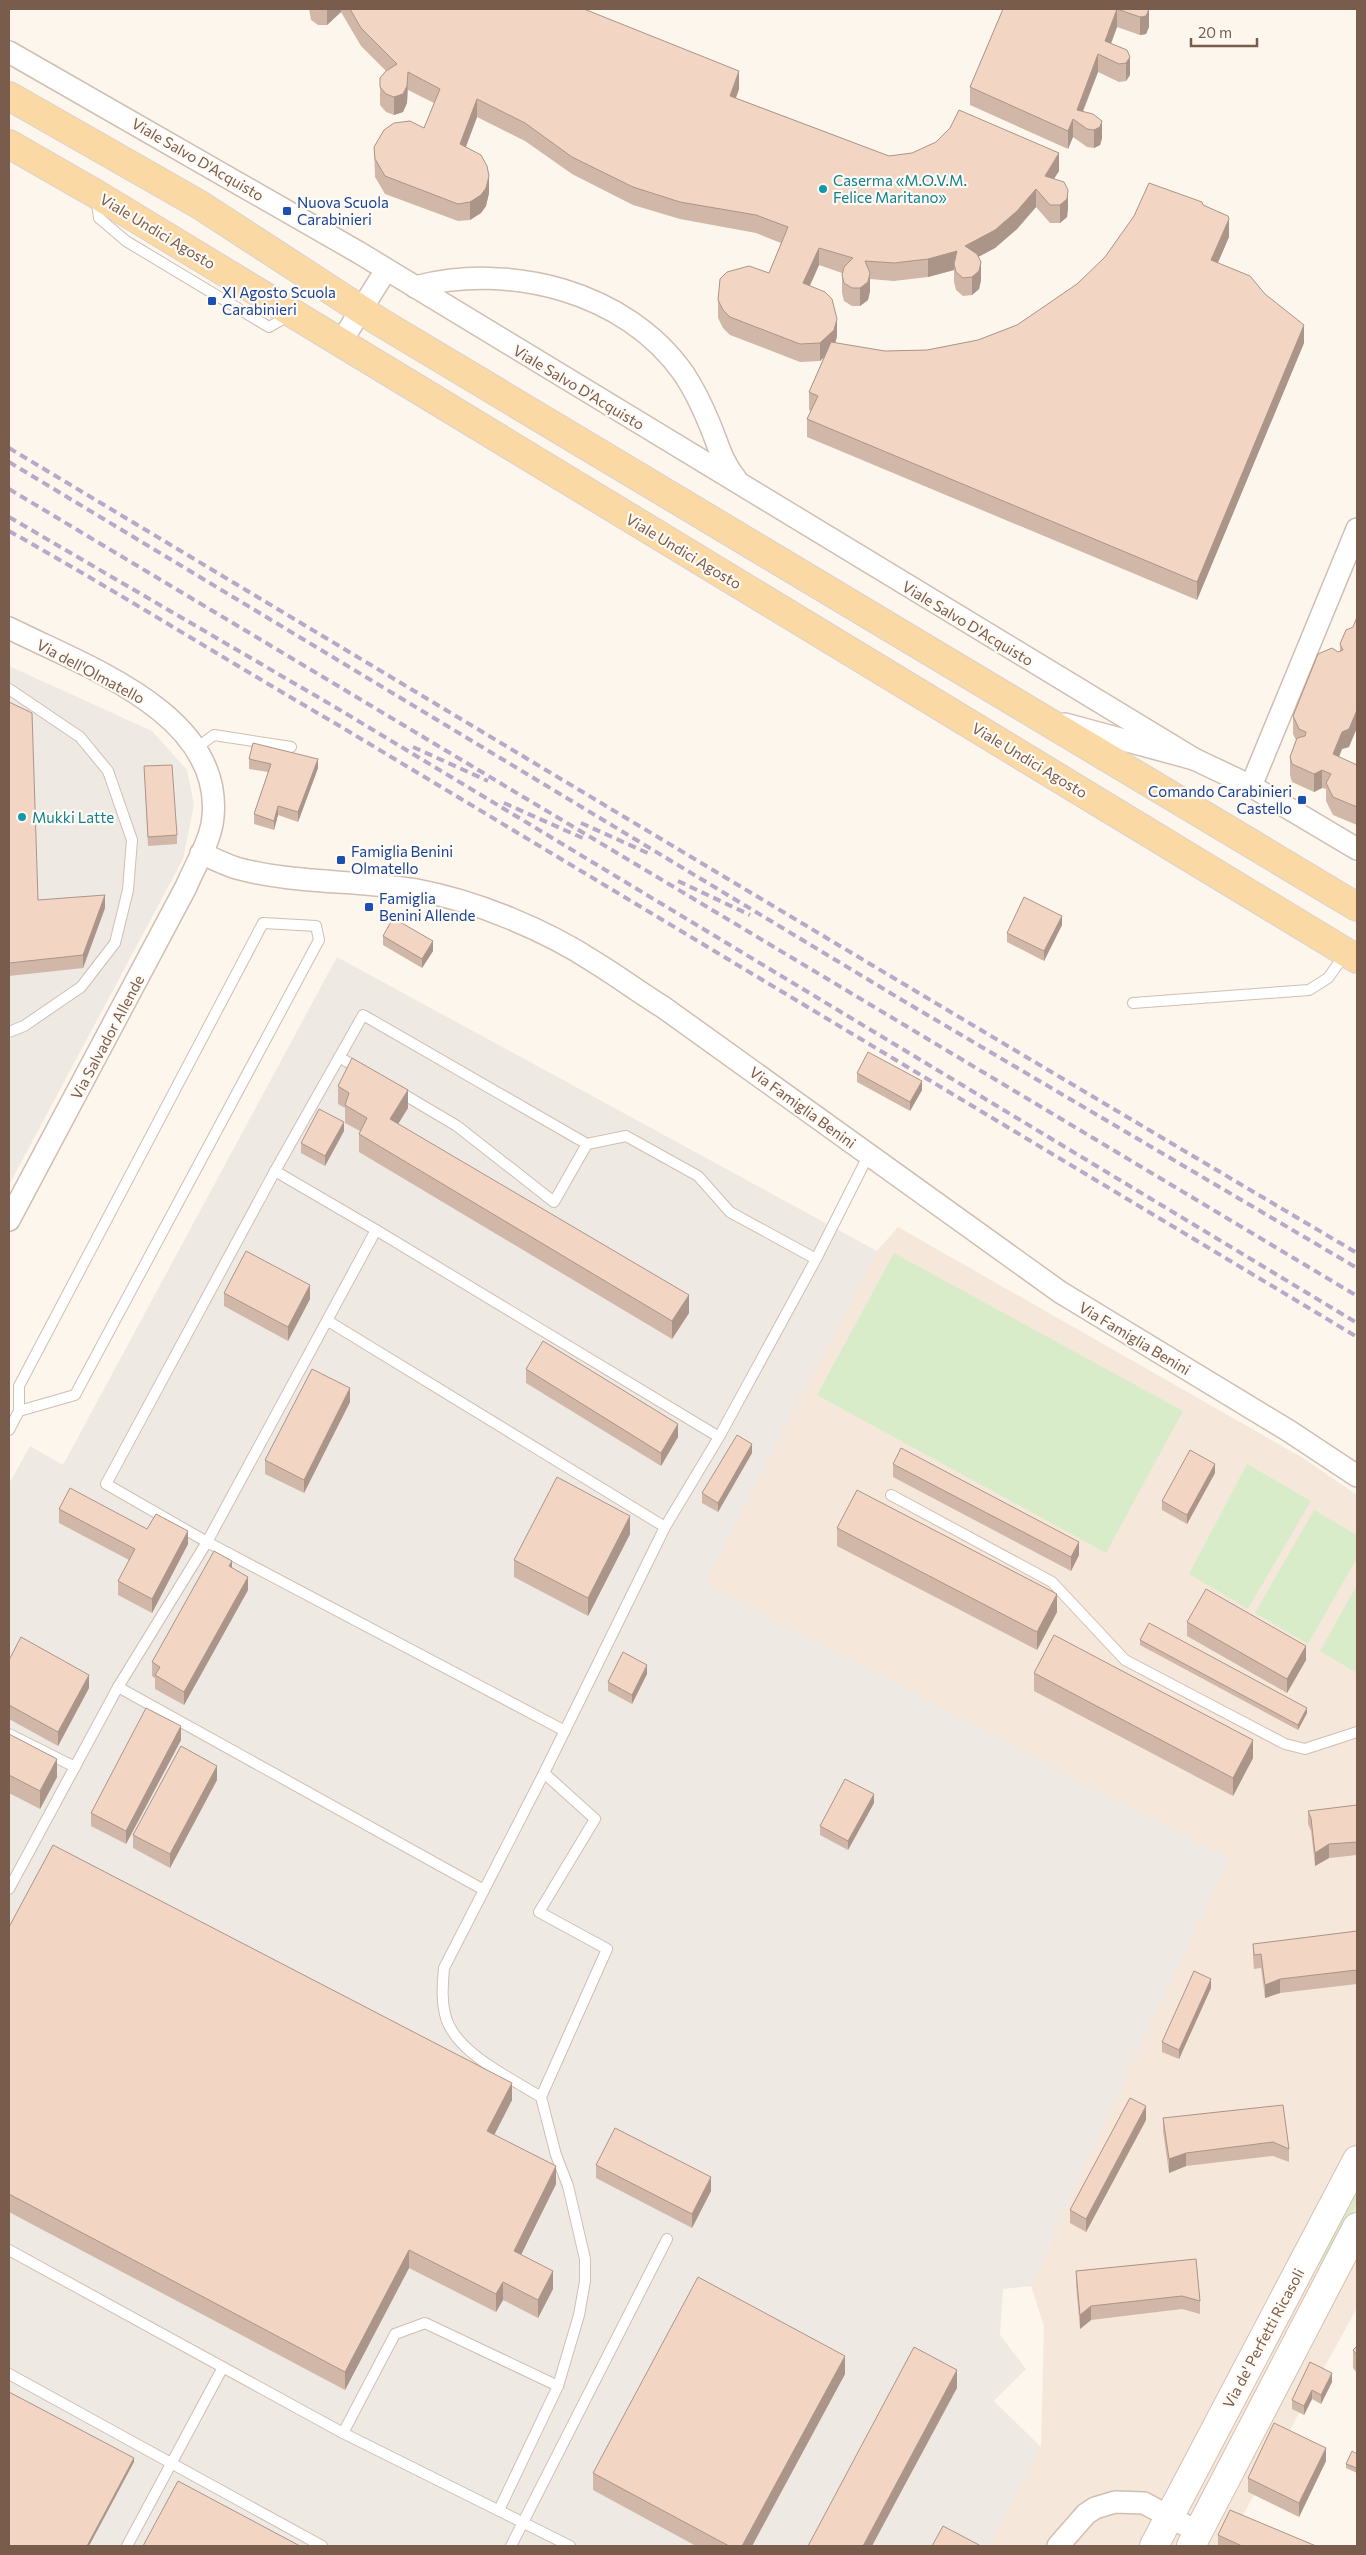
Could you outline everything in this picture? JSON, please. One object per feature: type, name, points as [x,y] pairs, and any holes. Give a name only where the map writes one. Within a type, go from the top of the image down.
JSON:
[{"type":"main road","points":[[9,96],[200,205],[361,310],[1357,907]]},
{"type":"main road","name":"Viale Undici Agosto","points":[[9,144],[96,194],[341,342],[1352,956]]},
{"type":"main road","name":"Via de' Perfetti Ricasoli","points":[[1154,2546],[1357,2160]]},
{"type":"main road","points":[[1194,2539],[1357,2227]]},
{"type":"street","name":"Viale Salvo D'Acquisto","points":[[9,52],[285,209],[1194,759]]},
{"type":"street","points":[[341,342],[386,270]]},
{"type":"street","name":"Viale Salvo D'Acquisto","points":[[415,287],[452,280],[520,279],[543,283],[572,293],[618,315],[661,349],[683,374],[710,425],[721,457],[742,486]]},
{"type":"street","points":[[1251,786],[1357,529]]},
{"type":"street","name":"Via dell'Olmatello","points":[[9,628],[128,688],[174,721],[196,748],[210,778],[213,797],[210,831],[201,853]]},
{"type":"street","points":[[1022,705],[1078,729],[1194,759],[1251,786],[1357,849]]},
{"type":"street","name":"Via Famiglia Benini","points":[[201,853],[234,867],[260,873],[416,890],[446,897],[538,932],[595,962],[663,1007],[1060,1292],[1288,1431],[1357,1476]]},
{"type":"street","name":"Via Salvador Allende","points":[[9,1220],[176,908],[201,853]]},
{"type":"street","points":[[1058,2546],[1080,2519],[1104,2504],[1144,2502],[1169,2516],[1194,2539]]},
{"type":"lane","points":[[9,689],[80,737],[108,771],[132,840],[128,890],[115,943],[81,987],[24,1026],[9,1032]]},
{"type":"lane","points":[[196,748],[214,735],[291,747]]},
{"type":"lane","points":[[9,1430],[19,1410],[19,1386],[263,923],[316,926],[319,940],[75,1395],[19,1410]]},
{"type":"lane","points":[[1133,1003],[1309,990],[1328,978],[1352,956]]},
{"type":"lane","points":[[565,1731],[207,1542],[106,1484],[275,1171],[363,1015],[587,1144],[626,1136],[698,1176],[730,1212],[816,1259]]},
{"type":"lane","points":[[339,1057],[373,1077]]},
{"type":"lane","points":[[390,1086],[457,1126],[554,1202],[587,1144]]},
{"type":"lane","points":[[542,2097],[468,2051],[456,2036],[445,2016],[442,1992],[444,1968],[544,1773],[665,1527],[719,1437],[816,1259],[869,1154]]},
{"type":"lane","points":[[275,1171],[719,1437]]},
{"type":"lane","points":[[9,1889],[12,1877],[118,1687],[207,1542],[376,1230]]},
{"type":"lane","points":[[328,1321],[665,1527]]},
{"type":"lane","points":[[892,1495],[1052,1582],[1062,1590],[1114,1649],[1136,1668],[1284,1744],[1305,1749],[1357,1732]]},
{"type":"lane","points":[[118,1687],[484,1890]]},
{"type":"lane","points":[[9,1734],[74,1768]]},
{"type":"lane","points":[[499,2510],[558,2386],[579,2315],[585,2281],[585,2259],[568,2186],[556,2154],[542,2097],[606,1949],[539,1912],[596,1819],[544,1773]]},
{"type":"lane","points":[[511,2546],[666,2239]]},
{"type":"lane","points":[[9,2250],[222,2369],[343,2433],[570,2546]]},
{"type":"lane","points":[[343,2433],[395,2334],[425,2323],[558,2386]]},
{"type":"lane","points":[[127,2546],[222,2369]]},
{"type":"lane","points":[[9,2374],[322,2546]]},
{"type":"shaded area","points":[[9,666],[152,731],[187,770],[194,805],[183,859],[9,1185]]},
{"type":"shaded area","points":[[337,957],[877,1251],[705,1583],[1229,1859],[1124,2081],[1031,2286],[1003,2289],[1000,2335],[1026,2369],[994,2401],[1041,2447],[989,2546],[9,2546],[9,1484],[30,1446],[63,1465]]},
{"type":"shaded area","points":[[898,1227],[1303,1458],[1357,1495],[1357,2308],[1226,2546],[989,2546],[1041,2447],[1044,2326],[1031,2286],[1124,2081],[705,1583],[877,1251]]},
{"type":"green space","points":[[894,1253],[1183,1411],[1106,1553],[817,1395]]},
{"type":"green space","points":[[1247,1464],[1311,1501],[1248,1609],[1189,1574]]},
{"type":"green space","points":[[1314,1510],[1357,1535],[1357,1558],[1308,1644],[1255,1613]]},
{"type":"green space","points":[[1357,1585],[1357,1673],[1320,1651]]},
{"type":"green space","points":[[1357,2185],[1357,2203],[1326,2263],[1319,2266],[1318,2264]]},
{"type":"building","name":"Caserma «M.O.V.M. Felice Maritano»","points":[[350,9],[584,9],[739,71],[730,96],[889,156],[912,153],[936,142],[950,128],[959,110],[1059,153],[1045,176],[1064,182],[1068,190],[1067,199],[1060,205],[1050,205],[1036,189],[1017,211],[995,230],[965,246],[977,254],[981,262],[979,271],[972,277],[963,278],[956,272],[954,264],[957,251],[928,259],[894,263],[865,261],[870,273],[868,282],[860,288],[852,288],[844,283],[842,275],[844,267],[853,258],[819,248],[803,283],[825,292],[832,299],[837,319],[834,330],[820,343],[800,344],[730,317],[723,310],[718,300],[720,279],[727,272],[749,266],[769,273],[788,227],[756,215],[680,202],[633,187],[572,157],[525,123],[477,99],[460,144],[481,155],[487,166],[489,176],[486,188],[481,195],[470,202],[458,204],[385,176],[375,159],[374,147],[384,130],[394,123],[410,121],[424,128],[440,89],[408,72],[407,86],[403,94],[394,97],[386,94],[380,87],[380,78],[386,71],[397,64],[361,28]]},
{"type":"building","points":[[1003,9],[1117,9],[1105,41],[1127,50],[1130,57],[1126,63],[1119,64],[1098,54],[1077,110],[1093,114],[1102,121],[1100,127],[1094,130],[1087,129],[1073,119],[1068,131],[970,87]]},
{"type":"building","points":[[1117,9],[1149,9],[1146,16],[1140,17]]},
{"type":"building","points":[[1149,183],[1202,202],[1203,205],[1228,216],[1229,219],[1211,260],[1250,276],[1265,294],[1304,325],[1197,582],[807,419],[818,396],[809,392],[831,342],[885,351],[927,350],[978,340],[1017,325],[1077,284],[1105,257],[1134,216]]},
{"type":"building","points":[[1357,617],[1357,710],[1349,729],[1342,732],[1333,754],[1357,765],[1357,807],[1333,797],[1326,783],[1331,774],[1322,770],[1314,774],[1292,764],[1290,757],[1297,738],[1305,736],[1306,732],[1299,729],[1293,716],[1318,654],[1332,648],[1338,652],[1343,650],[1340,644],[1346,630],[1353,627]]},
{"type":"building","name":"Mukki Latte","points":[[9,702],[32,713],[38,900],[105,895],[83,955],[9,963]]},
{"type":"building","points":[[253,743],[318,759],[298,812],[278,806],[274,821],[254,814],[271,764],[249,759]]},
{"type":"building","points":[[172,765],[177,835],[148,837],[144,766]]},
{"type":"building","points":[[1024,897],[1062,916],[1044,951],[1007,933]]},
{"type":"building","points":[[393,918],[433,941],[422,959],[383,936]]},
{"type":"building","points":[[868,1052],[922,1081],[910,1102],[857,1073]]},
{"type":"building","points":[[352,1058],[408,1090],[390,1119],[689,1295],[672,1321],[359,1134],[367,1118],[345,1105],[349,1093],[338,1086]]},
{"type":"building","points":[[319,1109],[344,1122],[325,1156],[301,1143]]},
{"type":"building","points":[[246,1251],[310,1285],[288,1327],[224,1293]]},
{"type":"building","points":[[543,1341],[678,1424],[661,1453],[526,1369]]},
{"type":"building","points":[[312,1369],[350,1388],[304,1480],[265,1460]]},
{"type":"building","points":[[737,1435],[752,1444],[718,1503],[702,1493]]},
{"type":"building","points":[[901,1448],[1079,1542],[1071,1557],[893,1464]]},
{"type":"building","points":[[1190,1450],[1215,1464],[1187,1515],[1162,1501]]},
{"type":"building","points":[[557,1477],[630,1516],[588,1598],[514,1560]]},
{"type":"building","points":[[70,1488],[147,1529],[156,1514],[188,1531],[152,1599],[118,1581],[135,1549],[59,1509]]},
{"type":"building","points":[[857,1490],[1057,1594],[1037,1632],[837,1528]]},
{"type":"building","points":[[214,1551],[232,1561],[229,1566],[248,1577],[184,1692],[155,1675],[160,1667],[152,1662]]},
{"type":"building","points":[[1206,1589],[1306,1646],[1287,1679],[1187,1622]]},
{"type":"building","points":[[1149,1623],[1307,1708],[1298,1725],[1140,1640]]},
{"type":"building","points":[[1054,1635],[1253,1740],[1233,1778],[1034,1673]]},
{"type":"building","points":[[21,1637],[89,1675],[58,1732],[9,1705],[9,1660]]},
{"type":"building","points":[[623,1652],[647,1665],[632,1695],[608,1682]]},
{"type":"building","points":[[146,1708],[181,1726],[126,1831],[91,1813]]},
{"type":"building","points":[[9,1734],[57,1759],[40,1791],[9,1775]]},
{"type":"building","points":[[181,1746],[217,1766],[170,1854],[133,1835]]},
{"type":"building","points":[[845,1779],[874,1794],[848,1841],[820,1826]]},
{"type":"building","points":[[1357,1805],[1357,1842],[1329,1844],[1315,1853],[1311,1818],[1308,1811]]},
{"type":"building","points":[[53,1845],[512,2083],[487,2131],[556,2166],[514,2251],[553,2271],[538,2300],[503,2282],[496,2294],[409,2250],[345,2372],[9,2194],[9,1927]]},
{"type":"building","points":[[1357,1931],[1357,1970],[1280,1979],[1265,1985],[1261,1954],[1254,1955],[1253,1944]]},
{"type":"building","points":[[1194,1971],[1211,1979],[1179,2050],[1162,2042]]},
{"type":"building","points":[[1130,2098],[1146,2106],[1086,2219],[1070,2210]]},
{"type":"building","points":[[1283,2105],[1289,2149],[1273,2142],[1186,2153],[1169,2159],[1163,2118]]},
{"type":"building","points":[[615,2128],[711,2177],[692,2214],[596,2165]]},
{"type":"building","points":[[1196,2259],[1200,2301],[1182,2296],[1091,2306],[1080,2315],[1076,2271]]},
{"type":"building","points":[[698,2277],[845,2356],[742,2546],[729,2546],[593,2473]]},
{"type":"building","points":[[1357,2346],[1357,2355],[1353,2350]]},
{"type":"building","points":[[914,2347],[957,2370],[863,2546],[808,2546]]},
{"type":"building","points":[[1310,2362],[1332,2373],[1321,2395],[1312,2390],[1304,2406],[1292,2400]]},
{"type":"building","points":[[9,2392],[134,2458],[87,2546],[9,2546]]},
{"type":"building","points":[[1274,2423],[1326,2448],[1299,2503],[1248,2478]]},
{"type":"building","points":[[1352,2451],[1357,2454],[1357,2468],[1346,2464]]},
{"type":"building","points":[[178,2481],[300,2546],[143,2546]]},
{"type":"building","points":[[1230,2510],[1316,2546],[1242,2546],[1218,2535]]},
{"type":"building","points":[[943,2526],[981,2546],[932,2546]]},
{"type":"railway","points":[[9,448],[1357,1253]]},
{"type":"railway","points":[[9,462],[907,1003],[1357,1268]]},
{"type":"railway","points":[[9,489],[1357,1296]]},
{"type":"railway","points":[[9,517],[340,710],[1357,1323]]},
{"type":"railway","points":[[9,531],[333,722],[1357,1337]]},
{"type":"railway","points":[[413,747],[488,781]]},
{"type":"railway","points":[[504,803],[587,840]]},
{"type":"railway","points":[[581,823],[652,855]]},
{"type":"railway","points":[[678,881],[750,915]]},
{"type":"place","name":"Caserma «M.O.V.M. Felice Maritano»","points":[[823,189]]},
{"type":"place","name":"Nuova Scuola Carabinieri","points":[[287,211]]},
{"type":"place","name":"XI Agosto Scuola Carabinieri","points":[[212,301]]},
{"type":"place","name":"Comando Carabinieri Castello","points":[[1302,800]]},
{"type":"place","name":"Mukki Latte","points":[[22,817]]},
{"type":"place","name":"Famiglia Benini Olmatello","points":[[341,860]]},
{"type":"place","name":"Famiglia Benini Allende","points":[[369,907]]}]
